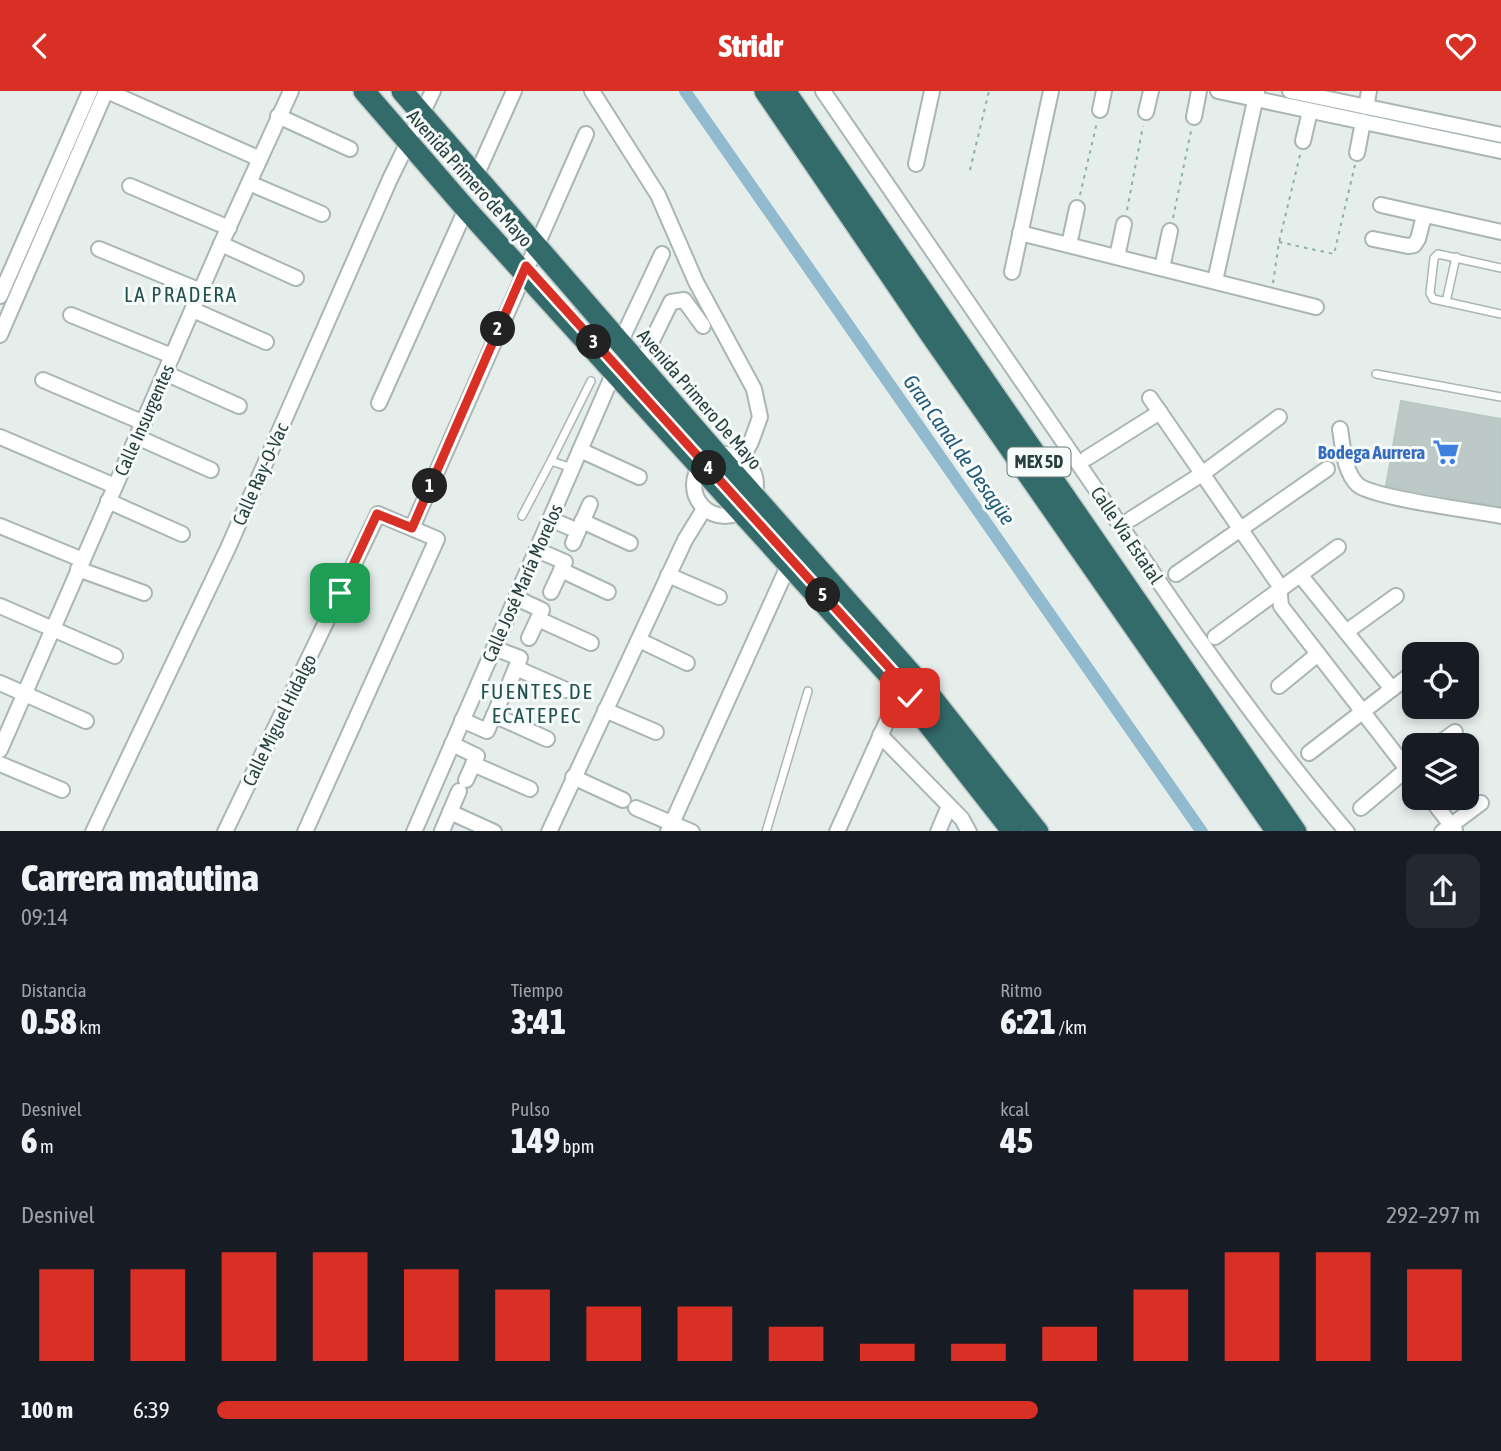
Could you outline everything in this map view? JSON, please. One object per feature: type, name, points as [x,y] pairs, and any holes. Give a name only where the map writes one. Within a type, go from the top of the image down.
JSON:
[{"type":"highway","name":"Avenida Primero de Mayo","points":[[364,91],[415,129],[466,209],[529,259],[614,372],[708,460]]},
{"type":"highway","name":"Avenida Primero De Mayo","points":[[401,91],[415,129],[476,176],[529,259],[621,343],[708,460],[956,744]]},
{"type":"highway","name":"MEX 5D","points":[[765,91],[931,335],[1277,831]]},
{"type":"highway","name":"MEX 5D","points":[[785,91],[1296,831]]},
{"type":"highway","points":[[748,505],[789,564],[907,687]]},
{"type":"highway","points":[[956,744],[1013,831]]},
{"type":"highway","points":[[956,744],[1038,831]]},
{"type":"street","points":[[0,296],[90,91]]},
{"type":"street","points":[[0,335],[106,91],[260,159]]},
{"type":"street","name":"Calle Insurgentes","points":[[0,750],[221,244],[291,91]]},
{"type":"street","name":"Calle Ray-O-Vac","points":[[93,831],[228,548],[390,179],[433,91]]},
{"type":"street","points":[[476,176],[514,91]]},
{"type":"street","name":"Avenida Primero De Mayo","points":[[592,91],[658,195],[696,282],[754,389],[760,417],[751,442],[741,458]]},
{"type":"street","name":"Calle Vía Estatal","points":[[823,91],[892,188],[1167,594],[1325,806],[1347,831]]},
{"type":"street","points":[[916,164],[932,91]]},
{"type":"street","points":[[1012,272],[1051,91]]},
{"type":"street","points":[[1100,110],[1104,91]]},
{"type":"street","points":[[1146,111],[1151,91]]},
{"type":"street","points":[[1194,117],[1199,91]]},
{"type":"street","points":[[1219,91],[1257,95],[1310,111],[1501,151]]},
{"type":"street","points":[[1290,91],[1313,93],[1366,107],[1501,135]]},
{"type":"street","points":[[1366,107],[1369,91]]},
{"type":"street","points":[[1215,281],[1257,95]]},
{"type":"street","points":[[1303,141],[1310,111]]},
{"type":"street","points":[[278,116],[350,149]]},
{"type":"street","points":[[1357,153],[1363,122]]},
{"type":"street","points":[[1456,142],[1459,126]]},
{"type":"street","points":[[305,831],[438,539],[412,528],[586,134]]},
{"type":"street","points":[[249,183],[322,214]]},
{"type":"street","points":[[130,186],[229,228]]},
{"type":"street","points":[[1381,205],[1501,232]]},
{"type":"street","points":[[1069,245],[1077,208]]},
{"type":"street","points":[[379,403],[466,209]]},
{"type":"street","points":[[1373,239],[1414,245],[1419,239],[1423,216]]},
{"type":"street","points":[[1117,257],[1124,224]]},
{"type":"street","points":[[1162,268],[1170,231]]},
{"type":"street","points":[[1020,233],[1316,307]]},
{"type":"street","points":[[221,244],[296,278]]},
{"type":"street","points":[[99,249],[201,291]]},
{"type":"street","points":[[621,343],[662,254]]},
{"type":"street","points":[[637,362],[644,356],[671,302],[684,300],[703,326]]},
{"type":"street","points":[[193,310],[266,342]]},
{"type":"street","points":[[71,315],[172,356]]},
{"type":"street","name":"Calle José María Morelos","points":[[414,831],[614,372]]},
{"type":"street","points":[[165,373],[239,406]]},
{"type":"street","points":[[43,380],[144,423]]},
{"type":"street","points":[[1150,398],[1279,585],[1281,606],[1402,758]]},
{"type":"street","points":[[1087,458],[1160,412]]},
{"type":"street","points":[[1131,519],[1202,474],[1279,417]]},
{"type":"street","points":[[1340,429],[1346,467],[1359,485],[1383,495],[1501,516]]},
{"type":"street","points":[[0,437],[115,486]]},
{"type":"street","points":[[137,437],[211,471]]},
{"type":"street","points":[[580,450],[639,477]]},
{"type":"street","points":[[734,454],[741,458],[754,470],[757,488],[748,505],[728,517],[704,509],[695,496],[694,481],[708,460],[734,454]]},
{"type":"street","points":[[1176,574],[1327,469]]},
{"type":"street","points":[[108,501],[182,534]]},
{"type":"street","points":[[578,532],[590,504]]},
{"type":"street","points":[[549,831],[668,575],[704,509]]},
{"type":"street","name":"Calle Miguel Hidalgo","points":[[225,831],[377,514],[412,528]]},
{"type":"street","points":[[550,519],[578,532],[630,543]]},
{"type":"street","points":[[0,526],[144,593]]},
{"type":"street","points":[[1215,637],[1338,547]]},
{"type":"street","points":[[537,550],[565,562],[551,592]]},
{"type":"street","points":[[670,827],[789,564]]},
{"type":"street","points":[[561,570],[608,592]]},
{"type":"street","points":[[668,575],[719,597]]},
{"type":"street","points":[[1301,576],[1392,689]]},
{"type":"street","points":[[1346,632],[1395,596]]},
{"type":"street","points":[[516,598],[542,610],[530,638]]},
{"type":"street","points":[[0,606],[115,656]]},
{"type":"street","points":[[538,619],[591,643]]},
{"type":"street","points":[[639,640],[687,663]]},
{"type":"street","points":[[494,648],[520,659],[510,682]]},
{"type":"street","points":[[1279,686],[1318,654]]},
{"type":"street","points":[[516,668],[565,690]]},
{"type":"street","points":[[1309,753],[1402,681]]},
{"type":"street","points":[[0,683],[86,721]]},
{"type":"street","points":[[837,831],[880,735],[907,687]]},
{"type":"street","points":[[462,720],[487,731],[501,699]]},
{"type":"street","points":[[605,710],[656,733]]},
{"type":"street","points":[[494,715],[547,739]]},
{"type":"street","points":[[880,735],[950,806],[969,831]]},
{"type":"street","points":[[442,831],[477,756],[452,744]]},
{"type":"street","points":[[0,764],[62,790]]},
{"type":"street","points":[[473,764],[530,789]]},
{"type":"street","points":[[573,777],[623,800]]},
{"type":"street","points":[[1361,807],[1402,777]]},
{"type":"street","points":[[431,792],[457,796],[494,831]]},
{"type":"street","points":[[1438,810],[1450,829],[1481,803]]},
{"type":"street","points":[[938,831],[950,806]]},
{"type":"street","points":[[636,808],[670,827],[692,831]]},
{"type":"lane","points":[[375,91],[415,129],[708,460]]},
{"type":"lane","points":[[392,91],[415,129],[708,460]]},
{"type":"lane","points":[[1501,268],[1441,254],[1434,258],[1430,297],[1501,314]]},
{"type":"lane","points":[[1446,302],[1457,257]]},
{"type":"lane","points":[[1377,374],[1501,397]]},
{"type":"lane","points":[[522,516],[591,381]]},
{"type":"lane","points":[[551,461],[572,468]]},
{"type":"lane","points":[[907,687],[1022,831]]},
{"type":"lane","points":[[907,687],[1031,831]]},
{"type":"lane","points":[[766,831],[808,691]]},
{"type":"path","points":[[970,170],[989,91]]},
{"type":"path","points":[[1077,208],[1100,110]]},
{"type":"path","points":[[1124,224],[1146,111]]},
{"type":"path","points":[[1170,231],[1194,117]]},
{"type":"path","points":[[1270,295],[1279,242],[1303,141]]},
{"type":"path","points":[[1279,242],[1334,254],[1357,153]]},
{"type":"building","points":[[578,306],[615,348],[607,354],[570,312]]},
{"type":"building","name":"Bodega Aurrera","points":[[1401,401],[1501,419],[1501,507],[1386,486]]},
{"type":"waterway","name":"Gran Canal de Desagüe","points":[[685,91],[1201,831]]},
{"type":"place","name":"Bodega Aurrera","points":[[1446,452]]},
{"type":"district","name":"LA PRADERA","points":[[181,295]]},
{"type":"district","name":"FUENTES DE ECATEPEC","points":[[537,704]]},
{"type":"route","points":[[340,593],[377,514],[412,528],[526,266],[914,695],[910,698]]}]
